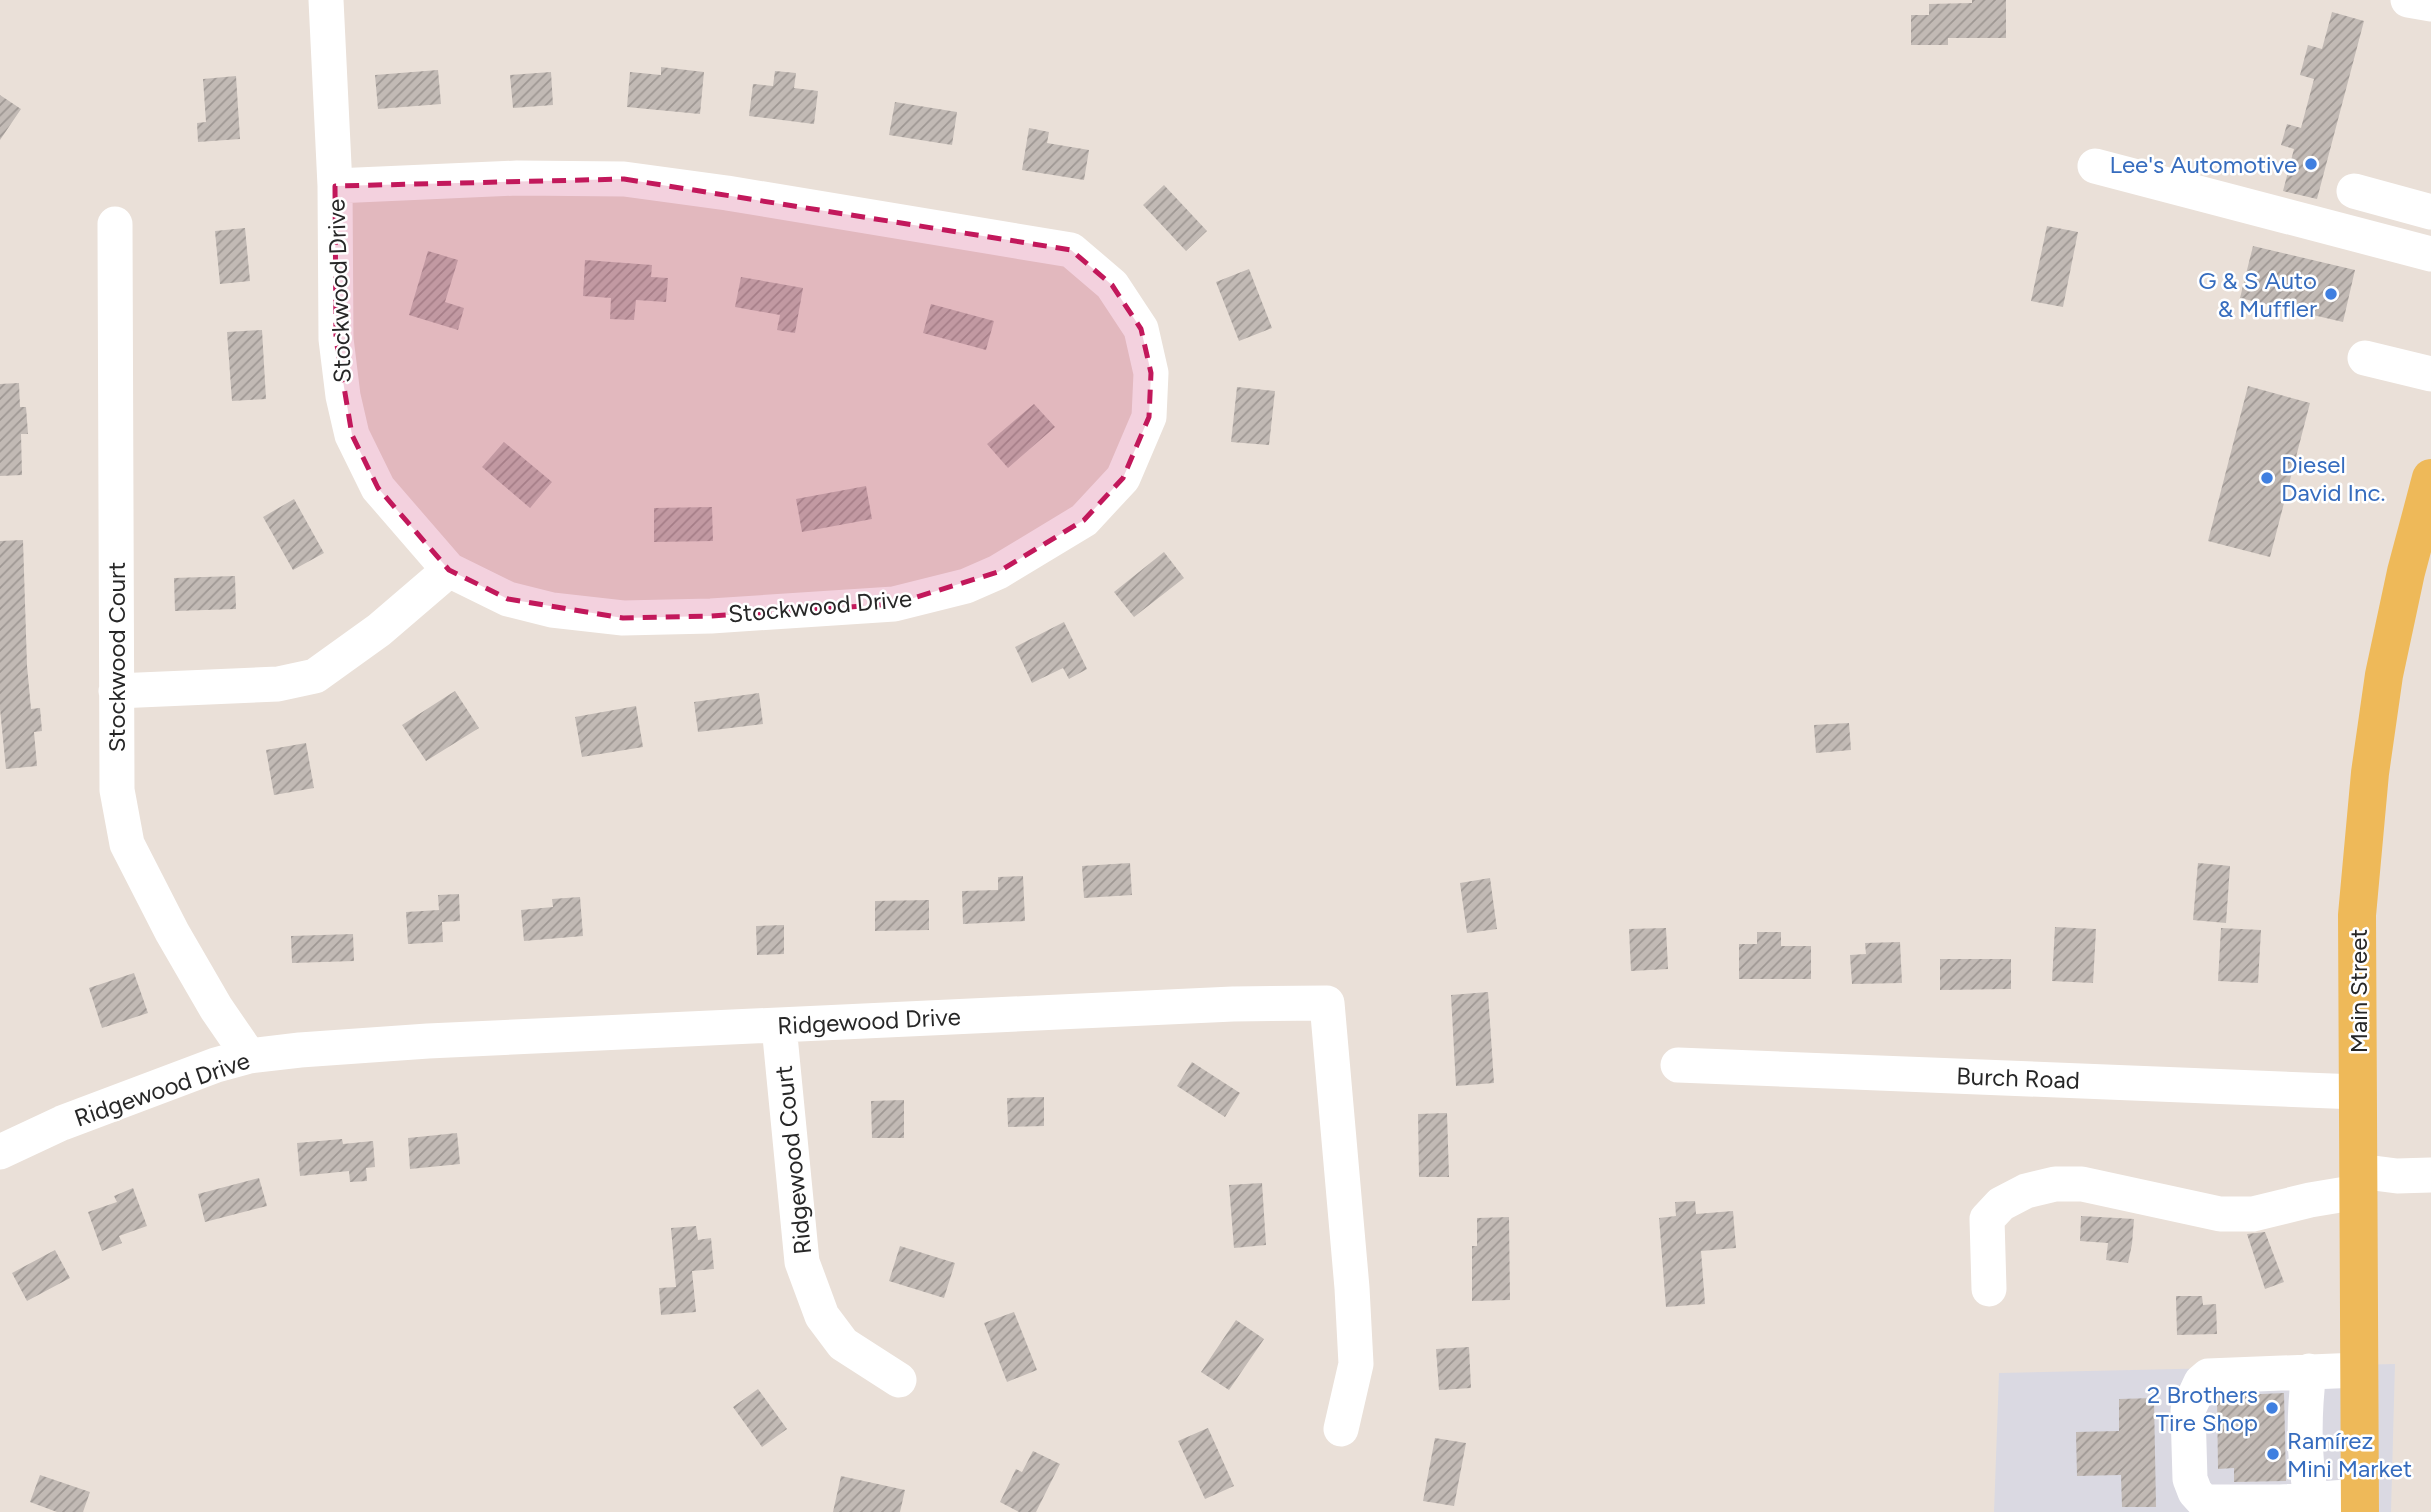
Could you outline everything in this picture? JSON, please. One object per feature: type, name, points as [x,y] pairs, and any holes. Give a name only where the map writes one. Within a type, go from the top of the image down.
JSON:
[{"type":"main road","name":"Main Street","points":[[2360,1504],[2357,915],[2370,773],[2384,675],[2406,572],[2431,478]]},
{"type":"street","name":"Stockwood Drive","points":[[326,0],[335,186],[336,339],[343,396],[352,436],[378,488],[449,570],[508,598],[552,610],[624,618],[711,616],[894,604],[967,586],[998,572],[1084,520],[1123,478],[1149,416],[1151,373],[1141,329],[1112,285],[1071,250],[624,178],[517,178],[335,186]]},
{"type":"street","points":[[2408,0],[2431,4]]},
{"type":"street","points":[[2095,166],[2431,254]]},
{"type":"street","points":[[2354,191],[2431,212]]},
{"type":"street","name":"Stockwood Court","points":[[115,224],[117,790],[127,844],[216,1008],[250,1056]]},
{"type":"street","points":[[2365,358],[2431,374]]},
{"type":"street","points":[[116,691],[278,684],[315,676],[379,630],[449,570]]},
{"type":"street","name":"Ridgewood Drive","points":[[0,1152],[62,1123],[216,1065],[250,1056],[300,1050],[428,1041],[1233,1004],[1327,1003],[1353,1289],[1356,1364],[1341,1429]]},
{"type":"street","name":"Ridgewood Court","points":[[779,1026],[802,1262],[822,1316],[843,1345],[899,1380]]},
{"type":"street","name":"Burch Road","points":[[1678,1065],[2358,1092]]},
{"type":"street","points":[[1989,1289],[1987,1219],[2001,1204],[2026,1191],[2055,1184],[2082,1184],[2220,1214],[2253,1214],[2310,1200],[2358,1182],[2397,1176],[2431,1175]]},
{"type":"street","points":[[2359,1370],[2208,1376],[2201,1382],[2188,1410],[2190,1479],[2195,1492],[2204,1502],[2312,1500],[2360,1504]]},
{"type":"street","points":[[2309,1371],[2306,1398],[2308,1481],[2312,1500]]},
{"type":"highlighted area","points":[[624,179],[1071,250],[1112,285],[1141,329],[1151,373],[1149,417],[1123,478],[1084,520],[998,572],[894,604],[711,616],[623,618],[508,599],[449,570],[378,488],[352,435],[336,339],[335,186]]},
{"type":"shaded area","points":[[2395,1364],[2391,1512],[1994,1512],[1999,1373]]},
{"type":"building","points":[[1972,0],[2006,0],[2006,38],[1948,38],[1948,45],[1911,45],[1911,15],[1929,15],[1929,4],[1972,3]]},
{"type":"building","points":[[2332,12],[2364,21],[2317,199],[2283,191],[2294,149],[2281,145],[2287,124],[2301,128],[2314,79],[2300,75],[2308,45],[2322,49]]},
{"type":"building","points":[[661,67],[704,72],[700,114],[627,107],[630,72],[661,75]]},
{"type":"building","points":[[438,70],[441,104],[378,109],[375,75]]},
{"type":"building","points":[[775,71],[796,73],[794,88],[818,91],[814,124],[749,116],[753,84],[773,86]]},
{"type":"building","points":[[551,72],[553,105],[513,108],[510,75]]},
{"type":"building","points":[[236,76],[240,139],[198,142],[197,123],[206,122],[203,79]]},
{"type":"building","points":[[0,95],[21,109],[0,140]]},
{"type":"building","points":[[895,102],[957,112],[952,145],[889,135]]},
{"type":"building","points":[[1029,128],[1049,132],[1047,143],[1089,150],[1084,180],[1022,170]]},
{"type":"building","points":[[1164,185],[1207,231],[1186,251],[1143,205]]},
{"type":"building","points":[[2047,226],[2078,232],[2063,307],[2031,301]]},
{"type":"building","points":[[245,228],[250,281],[220,284],[215,231]]},
{"type":"building","points":[[2253,246],[2355,270],[2343,322],[2240,298]]},
{"type":"building","points":[[428,251],[458,260],[445,302],[464,308],[458,330],[409,315]]},
{"type":"building","points":[[585,260],[652,265],[651,277],[668,278],[666,302],[636,300],[634,320],[610,319],[611,298],[583,296]]},
{"type":"building","points":[[1249,269],[1272,328],[1239,341],[1216,282]]},
{"type":"building","points":[[741,277],[803,288],[795,333],[777,330],[780,315],[735,307]]},
{"type":"building","points":[[931,304],[994,321],[986,350],[923,333]]},
{"type":"building","points":[[262,330],[266,399],[232,401],[227,332]]},
{"type":"building","points":[[19,383],[20,407],[26,407],[28,434],[21,434],[22,475],[0,476],[0,384]]},
{"type":"building","points":[[2248,386],[2310,403],[2270,557],[2208,541]]},
{"type":"building","points":[[1237,387],[1275,391],[1269,445],[1231,442]]},
{"type":"building","points":[[1034,404],[1055,427],[1008,468],[987,444]]},
{"type":"building","points":[[504,442],[552,482],[530,508],[482,467]]},
{"type":"building","points":[[866,486],[872,519],[802,532],[796,499]]},
{"type":"building","points":[[294,499],[324,553],[293,570],[263,517]]},
{"type":"building","points":[[712,507],[713,541],[654,542],[654,508]]},
{"type":"building","points":[[23,540],[31,709],[40,708],[42,731],[34,732],[37,766],[6,769],[0,709],[0,541]]},
{"type":"building","points":[[1164,552],[1184,578],[1134,617],[1114,592]]},
{"type":"building","points":[[235,576],[236,609],[175,611],[174,578]]},
{"type":"building","points":[[1064,622],[1087,669],[1069,679],[1063,668],[1032,683],[1015,647]]},
{"type":"building","points":[[455,691],[479,728],[426,761],[402,725]]},
{"type":"building","points":[[759,693],[763,724],[698,732],[694,702]]},
{"type":"building","points":[[636,706],[643,747],[582,757],[575,717]]},
{"type":"building","points":[[1849,723],[1851,750],[1816,753],[1814,725]]},
{"type":"building","points":[[306,743],[314,788],[274,795],[266,750]]},
{"type":"building","points":[[1130,863],[1132,895],[1084,898],[1082,866]]},
{"type":"building","points":[[2198,863],[2230,866],[2226,923],[2193,920]]},
{"type":"building","points":[[1023,876],[1025,921],[963,924],[962,891],[998,890],[998,877]]},
{"type":"building","points":[[1490,878],[1497,929],[1467,933],[1460,883]]},
{"type":"building","points":[[459,894],[460,921],[442,922],[443,942],[408,944],[406,912],[439,910],[438,895]]},
{"type":"building","points":[[580,897],[583,936],[524,941],[521,910],[553,907],[552,899]]},
{"type":"building","points":[[929,900],[929,930],[875,931],[875,901]]},
{"type":"building","points":[[784,925],[784,954],[757,955],[756,926]]},
{"type":"building","points":[[2055,927],[2096,929],[2093,983],[2052,981]]},
{"type":"building","points":[[1666,928],[1668,969],[1631,971],[1629,929]]},
{"type":"building","points":[[2221,928],[2261,930],[2258,983],[2218,981]]},
{"type":"building","points":[[1757,932],[1781,932],[1781,946],[1811,946],[1811,979],[1739,979],[1739,944],[1757,944]]},
{"type":"building","points":[[353,934],[354,961],[292,963],[291,936]]},
{"type":"building","points":[[1900,942],[1902,983],[1852,984],[1850,955],[1866,954],[1865,943]]},
{"type":"building","points":[[1940,959],[2011,959],[2011,989],[1940,990]]},
{"type":"building","points":[[134,973],[148,1013],[102,1028],[89,988]]},
{"type":"building","points":[[1488,992],[1494,1083],[1456,1086],[1451,995]]},
{"type":"building","points":[[1192,1062],[1240,1093],[1225,1117],[1177,1086]]},
{"type":"building","points":[[1044,1097],[1044,1126],[1008,1127],[1007,1098]]},
{"type":"building","points":[[904,1100],[904,1138],[872,1138],[871,1101]]},
{"type":"building","points":[[1447,1113],[1449,1177],[1419,1177],[1418,1114]]},
{"type":"building","points":[[457,1133],[460,1164],[410,1169],[408,1138]]},
{"type":"building","points":[[342,1139],[343,1144],[373,1141],[375,1167],[366,1168],[367,1181],[350,1182],[349,1171],[300,1176],[297,1143]]},
{"type":"building","points":[[259,1178],[267,1206],[205,1222],[198,1194]]},
{"type":"building","points":[[1262,1183],[1266,1245],[1234,1248],[1229,1185]]},
{"type":"building","points":[[133,1188],[147,1226],[119,1236],[122,1243],[102,1251],[88,1212],[117,1202],[114,1196]]},
{"type":"building","points":[[1695,1201],[1696,1214],[1733,1211],[1736,1248],[1701,1251],[1705,1304],[1666,1307],[1659,1218],[1676,1216],[1675,1202]]},
{"type":"building","points":[[2081,1216],[2134,1219],[2128,1263],[2106,1260],[2108,1243],[2080,1241]]},
{"type":"building","points":[[1509,1217],[1510,1300],[1472,1301],[1472,1246],[1477,1246],[1477,1218]]},
{"type":"building","points":[[696,1226],[698,1240],[711,1238],[714,1269],[692,1271],[696,1312],[661,1315],[659,1288],[676,1287],[671,1228]]},
{"type":"building","points":[[2265,1232],[2284,1282],[2265,1289],[2247,1234]]},
{"type":"building","points":[[900,1246],[955,1263],[944,1298],[889,1281]]},
{"type":"building","points":[[55,1250],[70,1278],[27,1301],[12,1273]]},
{"type":"building","points":[[2176,1296],[2202,1296],[2203,1305],[2216,1304],[2217,1334],[2177,1335]]},
{"type":"building","points":[[1014,1312],[1037,1370],[1007,1382],[984,1323]]},
{"type":"building","points":[[1236,1320],[1264,1339],[1229,1390],[1201,1372]]},
{"type":"building","points":[[1469,1347],[1471,1388],[1439,1390],[1436,1349]]},
{"type":"building","points":[[758,1389],[787,1429],[762,1447],[733,1407]]},
{"type":"building","points":[[2284,1393],[2286,1481],[2234,1482],[2234,1468],[2218,1469],[2217,1396]]},
{"type":"building","points":[[2154,1398],[2156,1507],[2122,1507],[2121,1475],[2077,1476],[2076,1432],[2119,1431],[2119,1399]]},
{"type":"building","points":[[1208,1428],[1234,1486],[1205,1499],[1178,1441]]},
{"type":"building","points":[[1435,1438],[1466,1443],[1454,1506],[1423,1501]]},
{"type":"building","points":[[1033,1451],[1060,1464],[1036,1512],[1019,1512],[1000,1502],[1016,1469],[1022,1472]]},
{"type":"building","points":[[40,1475],[90,1492],[83,1512],[57,1512],[30,1502]]},
{"type":"building","points":[[841,1476],[905,1490],[900,1512],[833,1512]]},
{"type":"place","name":"Lee's Automotive","points":[[2311,164]]},
{"type":"place","name":"G & S Auto & Muffler","points":[[2331,294]]},
{"type":"place","name":"Diesel David Inc.","points":[[2267,478]]},
{"type":"place","name":"2 Brothers Tire Shop","points":[[2272,1408]]},
{"type":"place","name":"Ramírez Mini Market","points":[[2273,1454]]}]
